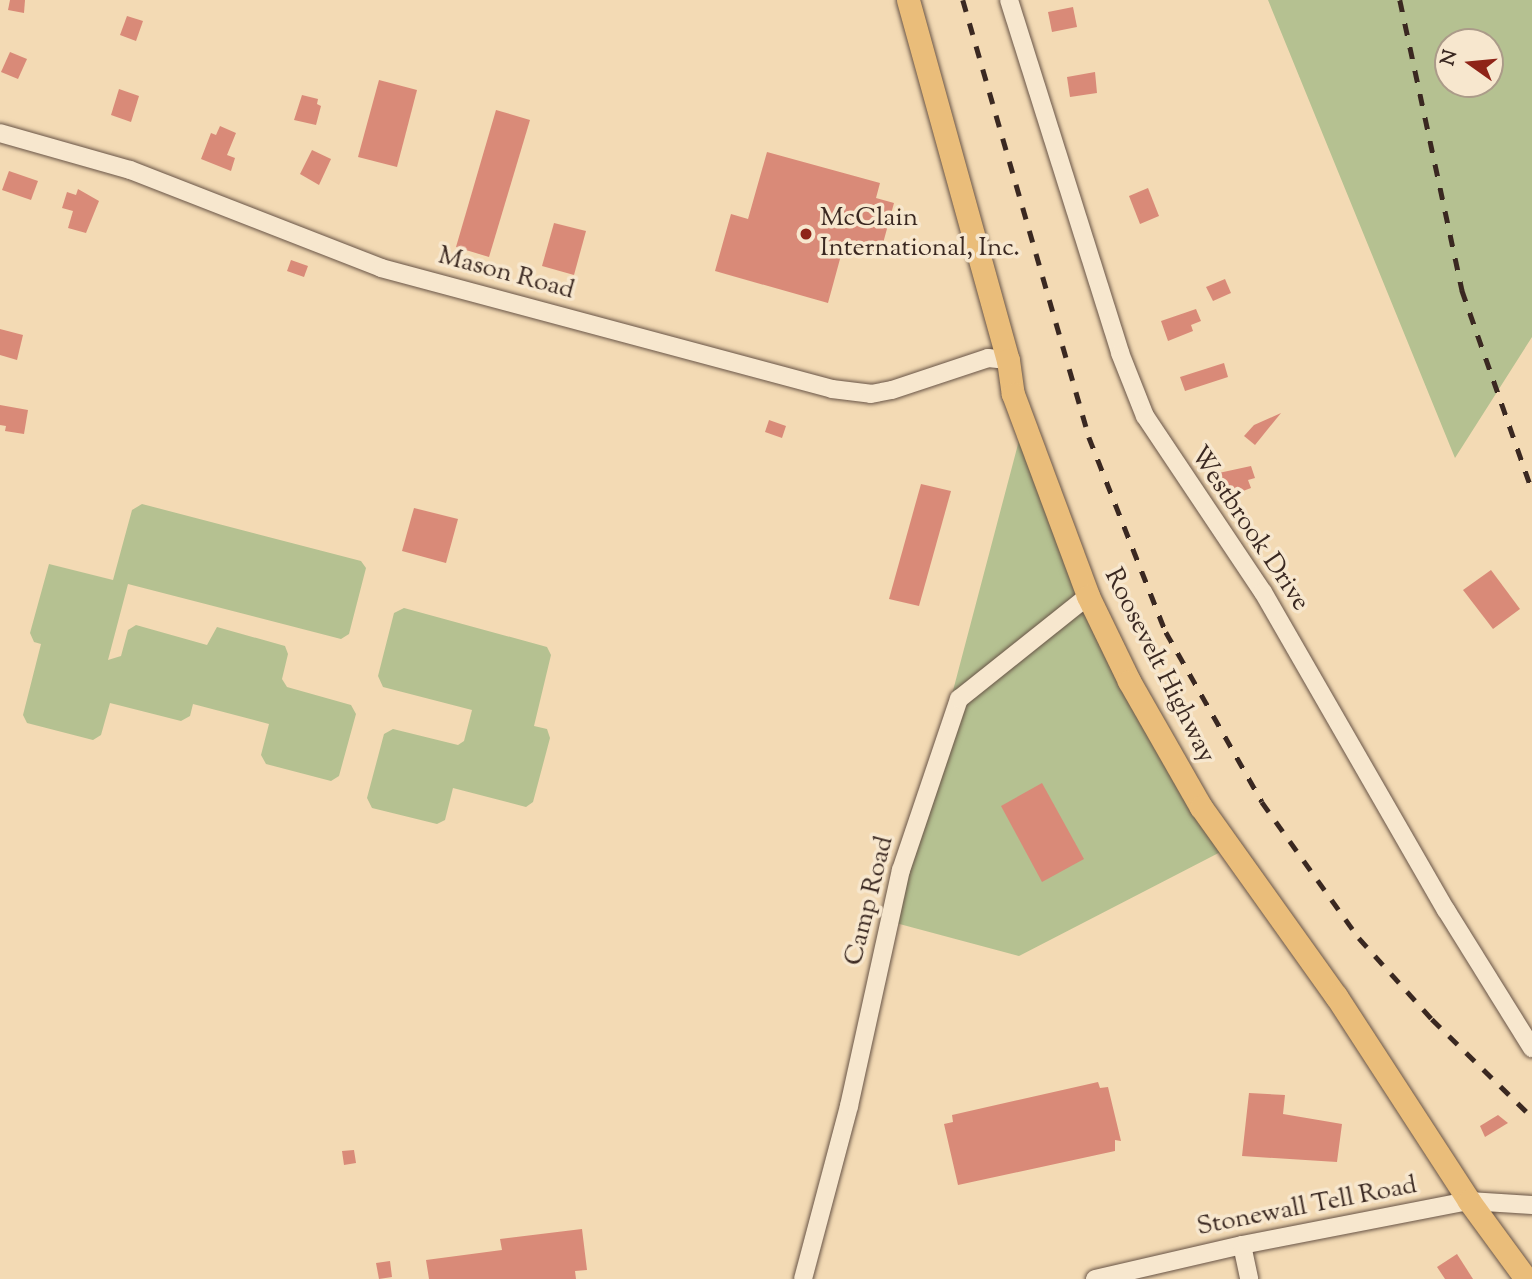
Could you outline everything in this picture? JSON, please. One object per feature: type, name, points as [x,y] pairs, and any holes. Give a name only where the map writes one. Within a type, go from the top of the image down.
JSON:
[{"type":"main road","name":"Roosevelt Highway","points":[[908,0],[1008,360],[1020,417],[1088,596],[1129,681],[1201,807],[1336,996],[1469,1201],[1526,1279]]},
{"type":"street","name":"Westbrook Drive","points":[[1009,0],[1120,353],[1145,416],[1263,592],[1446,910],[1532,1048]]},
{"type":"street","name":"Mason Road","points":[[0,133],[130,170],[381,268],[832,389],[871,394],[892,390],[988,358],[1008,360]]},
{"type":"street","name":"Camp Road","points":[[803,1279],[849,1106],[901,870],[959,699],[1088,596]]},
{"type":"street","name":"Stonewall Tell Road","points":[[1095,1279],[1242,1245],[1469,1201],[1532,1205]]},
{"type":"street","points":[[1242,1245],[1249,1279]]},
{"type":"green space","points":[[1268,0],[1532,0],[1532,337],[1455,458]]},
{"type":"green space","points":[[1027,410],[1098,612],[1236,844],[1019,956],[892,922]]},
{"type":"green space","points":[[142,504],[361,561],[366,568],[349,634],[341,639],[128,584],[108,660],[121,656],[128,630],[136,625],[207,645],[217,627],[285,646],[288,654],[282,679],[287,687],[351,705],[356,714],[339,776],[331,781],[266,764],[261,755],[269,724],[193,704],[190,716],[181,721],[110,703],[101,735],[93,740],[27,723],[23,715],[41,644],[34,642],[30,633],[49,564],[113,580],[132,510]]},
{"type":"green space","points":[[404,608],[547,647],[551,655],[534,726],[547,729],[550,738],[533,802],[526,807],[453,788],[445,820],[437,824],[372,808],[367,798],[384,734],[393,729],[458,745],[464,741],[472,710],[383,687],[378,676],[394,613]]},
{"type":"building","points":[[10,0],[25,0],[24,13],[8,10]]},
{"type":"building","points":[[1073,7],[1077,27],[1052,32],[1048,12]]},
{"type":"building","points":[[127,16],[143,21],[136,41],[120,35]]},
{"type":"building","points":[[10,52],[27,59],[18,79],[1,72]]},
{"type":"building","points":[[1095,72],[1097,93],[1070,97],[1067,77]]},
{"type":"building","points":[[379,80],[417,90],[397,167],[358,157]]},
{"type":"building","points":[[119,89],[139,96],[131,122],[111,115]]},
{"type":"building","points":[[302,95],[318,99],[317,104],[321,106],[316,125],[294,120]]},
{"type":"building","points":[[496,110],[530,120],[489,257],[456,247]]},
{"type":"building","points":[[220,126],[236,133],[227,155],[235,158],[231,171],[201,159],[211,133],[216,135]]},
{"type":"building","points":[[312,150],[331,159],[319,185],[300,174]]},
{"type":"building","name":"McClain International, Inc.","points":[[767,152],[880,183],[876,198],[894,203],[879,258],[843,248],[828,303],[715,271],[731,214],[748,219]]},
{"type":"building","points":[[9,171],[38,181],[31,200],[2,190]]},
{"type":"building","points":[[1148,188],[1159,216],[1140,224],[1129,196]]},
{"type":"building","points":[[78,189],[99,201],[86,233],[68,228],[73,211],[62,208],[67,192],[76,195]]},
{"type":"building","points":[[554,223],[586,231],[574,275],[542,266]]},
{"type":"building","points":[[291,260],[308,266],[304,277],[287,271]]},
{"type":"building","points":[[1225,279],[1231,293],[1213,301],[1206,287]]},
{"type":"building","points":[[1196,309],[1201,321],[1191,325],[1193,331],[1168,341],[1161,321]]},
{"type":"building","points":[[0,329],[23,335],[17,360],[0,355]]},
{"type":"building","points":[[1224,363],[1228,377],[1185,391],[1180,377]]},
{"type":"building","points":[[0,405],[28,410],[24,434],[5,431],[6,426],[0,425]]},
{"type":"building","points":[[1281,413],[1255,445],[1244,436],[1254,425]]},
{"type":"building","points":[[769,420],[786,426],[782,438],[765,432]]},
{"type":"building","points":[[1251,466],[1255,478],[1248,480],[1251,488],[1235,494],[1232,488],[1220,492],[1214,474]]},
{"type":"building","points":[[921,484],[951,491],[919,606],[889,599]]},
{"type":"building","points":[[414,508],[458,519],[446,563],[402,551]]},
{"type":"building","points":[[1491,570],[1520,609],[1493,629],[1463,590]]},
{"type":"building","points":[[1042,783],[1084,859],[1042,882],[1001,806]]},
{"type":"building","points":[[1098,1082],[1100,1088],[1108,1087],[1121,1141],[1115,1140],[1115,1151],[958,1185],[944,1124],[953,1122],[952,1115]]},
{"type":"building","points":[[1249,1093],[1285,1095],[1283,1114],[1342,1124],[1337,1162],[1242,1156]]},
{"type":"building","points":[[1498,1115],[1508,1123],[1485,1137],[1480,1126]]},
{"type":"building","points":[[354,1150],[356,1163],[344,1165],[342,1151]]},
{"type":"building","points":[[582,1229],[587,1270],[575,1271],[576,1279],[429,1279],[426,1260],[502,1250],[500,1239]]},
{"type":"building","points":[[1457,1254],[1473,1279],[1445,1279],[1437,1267]]},
{"type":"building","points":[[390,1261],[392,1277],[379,1279],[376,1263]]},
{"type":"railway","points":[[963,0],[1089,437],[1166,632],[1262,802],[1359,938],[1432,1019],[1532,1117]]},
{"type":"railway","points":[[1400,0],[1462,290],[1532,490]]},
{"type":"place","name":"McClain International, Inc.","points":[[806,234]]}]
